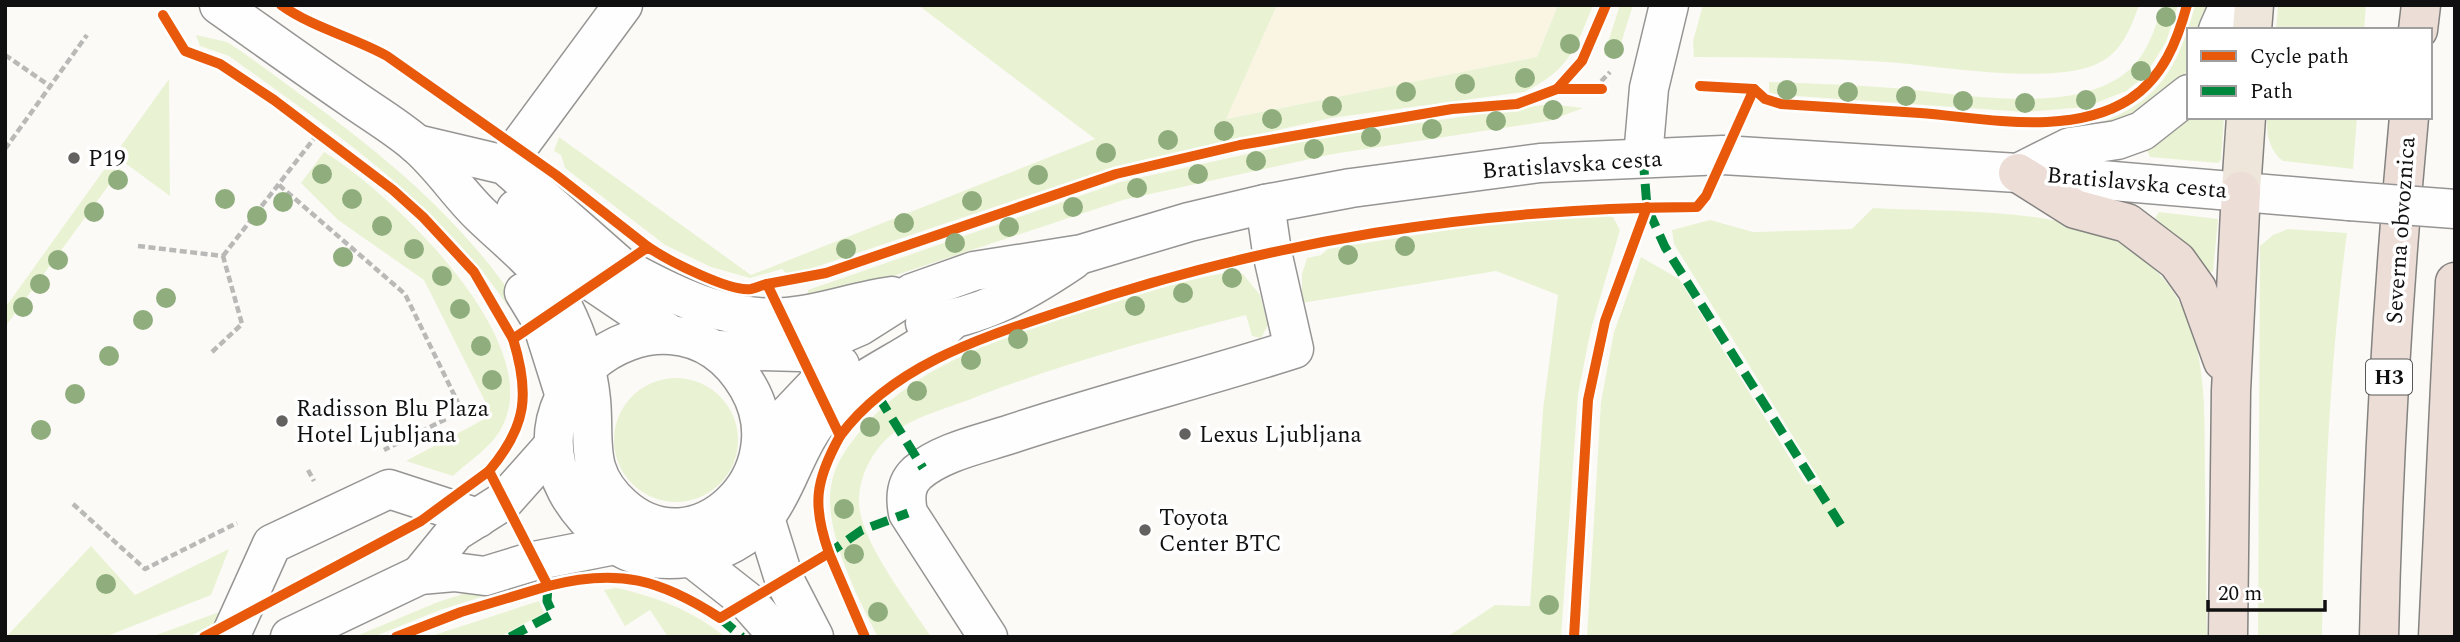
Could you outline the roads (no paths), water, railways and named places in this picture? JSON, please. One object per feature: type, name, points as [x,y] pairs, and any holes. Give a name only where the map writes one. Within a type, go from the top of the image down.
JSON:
[{"type":"highway","points":[[2418,28],[2421,5]]},
{"type":"highway","name":"Severna obvoznica","points":[[2379,637],[2382,510],[2395,278],[2409,119]]},
{"type":"highway","points":[[2018,173],[2075,209],[2127,223],[2177,261],[2197,289],[2209,314],[2231,391]]},
{"type":"highway","points":[[2228,637],[2231,391],[2241,191]]},
{"type":"highway","points":[[2438,637],[2455,282]]},
{"type":"main road","points":[[2252,28],[2254,5]]},
{"type":"main road","points":[[2241,191],[2246,119]]},
{"type":"street","points":[[219,5],[416,144],[481,215],[527,253],[563,305],[575,380],[591,400],[592,459],[610,494],[632,514],[644,520],[674,526],[706,520],[765,482],[801,444],[828,409],[866,376],[936,337],[950,322]]},
{"type":"street","points":[[623,5],[491,161],[493,187],[594,283],[668,333],[700,342],[716,350],[751,391],[760,420],[765,482],[784,579],[814,637]]},
{"type":"street","points":[[1643,157],[1649,88],[1669,5]]},
{"type":"street","points":[[2219,28],[2229,5]]},
{"type":"street","points":[[2018,173],[2070,147],[2117,140],[2142,131],[2187,96]]},
{"type":"street","points":[[416,144],[491,161],[640,280],[724,313],[783,317],[803,315],[853,301],[912,293]]},
{"type":"street","name":"Bratislavska cesta","points":[[716,350],[800,352],[860,326],[912,293],[974,271],[1083,254],[1189,222],[1265,204],[1464,172],[1540,163],[1723,155],[2018,173],[2455,209]]},
{"type":"street","points":[[988,637],[908,513],[906,497],[909,482],[923,468],[958,452],[1164,385],[1294,349],[1272,252],[1265,204]]},
{"type":"street","points":[[668,333],[652,335],[620,346],[575,380],[556,415],[553,446],[562,482],[578,512],[602,535],[651,558],[691,557],[729,545],[751,532],[765,482],[816,385],[844,362],[926,323],[950,322],[1024,293],[1083,254]]},
{"type":"street","points":[[437,574],[455,532],[504,501],[553,446]]},
{"type":"street","points":[[765,482],[832,637]]},
{"type":"street","points":[[230,637],[272,544],[389,489],[478,518]]},
{"type":"street","points":[[290,637],[437,574],[479,553],[523,538],[602,535],[644,520]]},
{"type":"street","points":[[691,557],[747,601],[779,637]]},
{"type":"place","name":"P19","points":[[74,158]]},
{"type":"place","name":"Radisson Blu Plaza Hotel Ljubljana","points":[[282,421]]},
{"type":"place","name":"Lexus Ljubljana","points":[[1185,434]]},
{"type":"place","name":"Toyota Center BTC","points":[[1145,530]]}]
